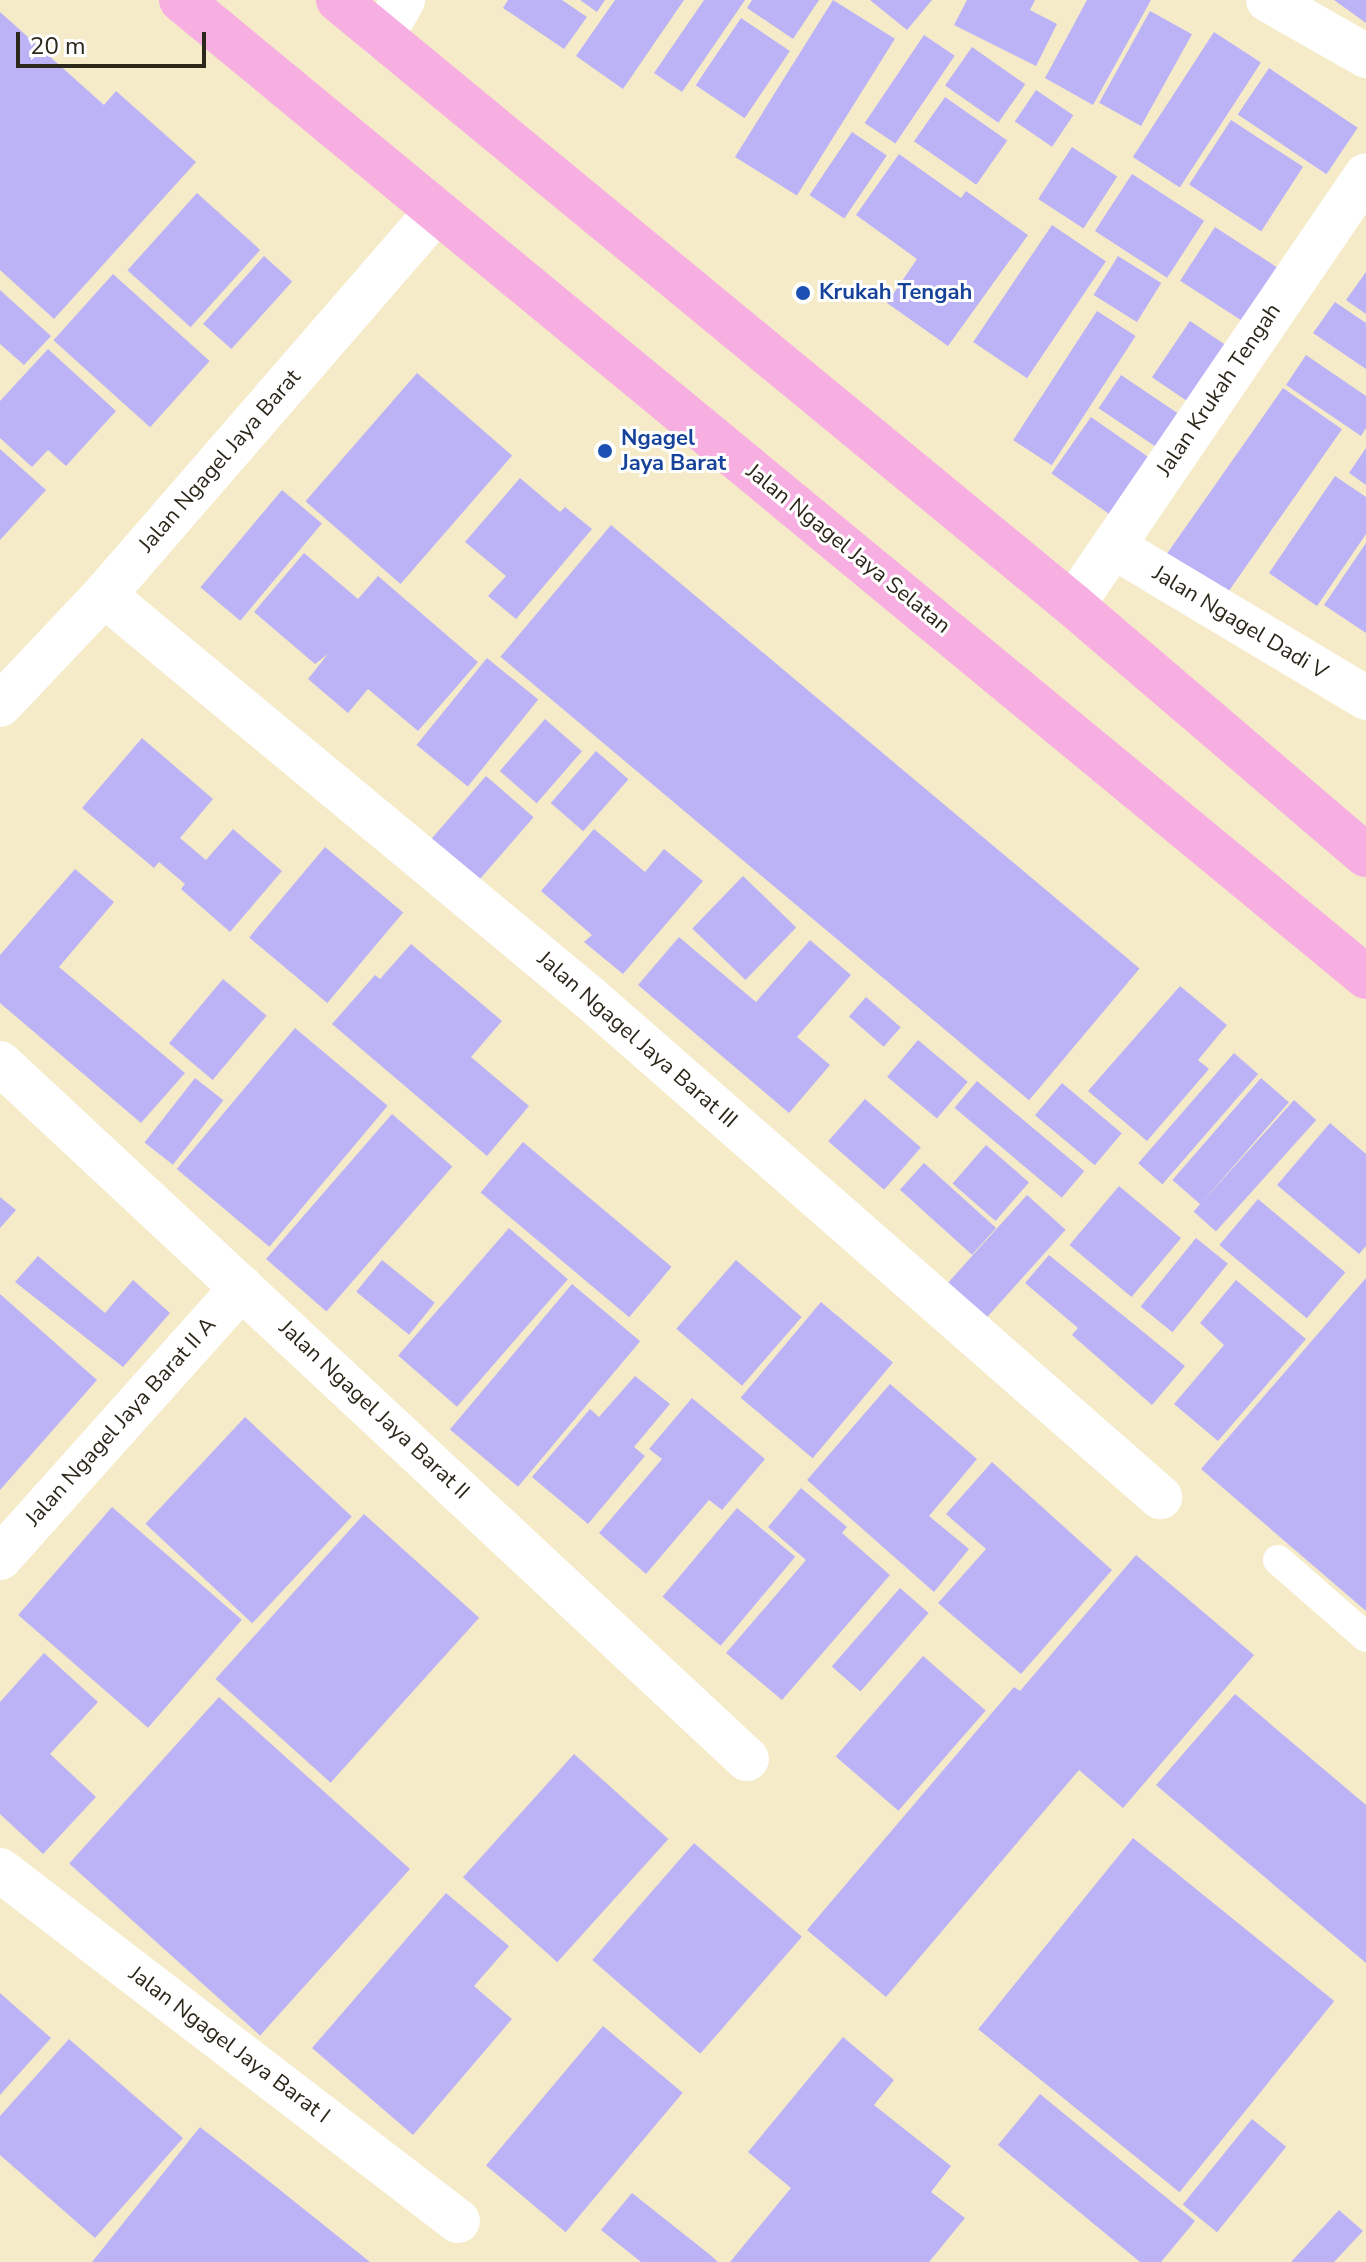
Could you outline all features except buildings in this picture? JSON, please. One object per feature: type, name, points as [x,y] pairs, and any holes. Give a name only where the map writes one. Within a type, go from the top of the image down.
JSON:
[{"type":"main road","name":"Jalan Ngagel Jaya Selatan","points":[[181,0],[435,213],[1126,774],[1366,977]]},
{"type":"main road","points":[[338,0],[392,18],[1366,855]]},
{"type":"street","points":[[1268,0],[1366,56]]},
{"type":"street","name":"Jalan Krukah Tengah","points":[[1073,605],[1366,175]]},
{"type":"street","name":"Jalan Ngagel Jaya Barat","points":[[0,705],[104,595],[435,213]]},
{"type":"street","name":"Jalan Ngagel Dadi V","points":[[1114,547],[1366,698]]},
{"type":"street","name":"Jalan Ngagel Jaya Barat III","points":[[104,595],[602,1008],[1160,1497]]},
{"type":"street","name":"Jalan Ngagel Jaya Barat II","points":[[0,1063],[747,1759]]},
{"type":"street","name":"Jalan Ngagel Jaya Barat II A","points":[[0,1558],[242,1287]]},
{"type":"street","name":"Jalan Ngagel Jaya Barat I","points":[[0,1870],[458,2221]]},
{"type":"lane","points":[[1278,1560],[1366,1637]]},
{"type":"place","name":"Krukah Tengah","points":[[803,293]]},
{"type":"place","name":"Ngagel Jaya Barat","points":[[605,451]]}]
